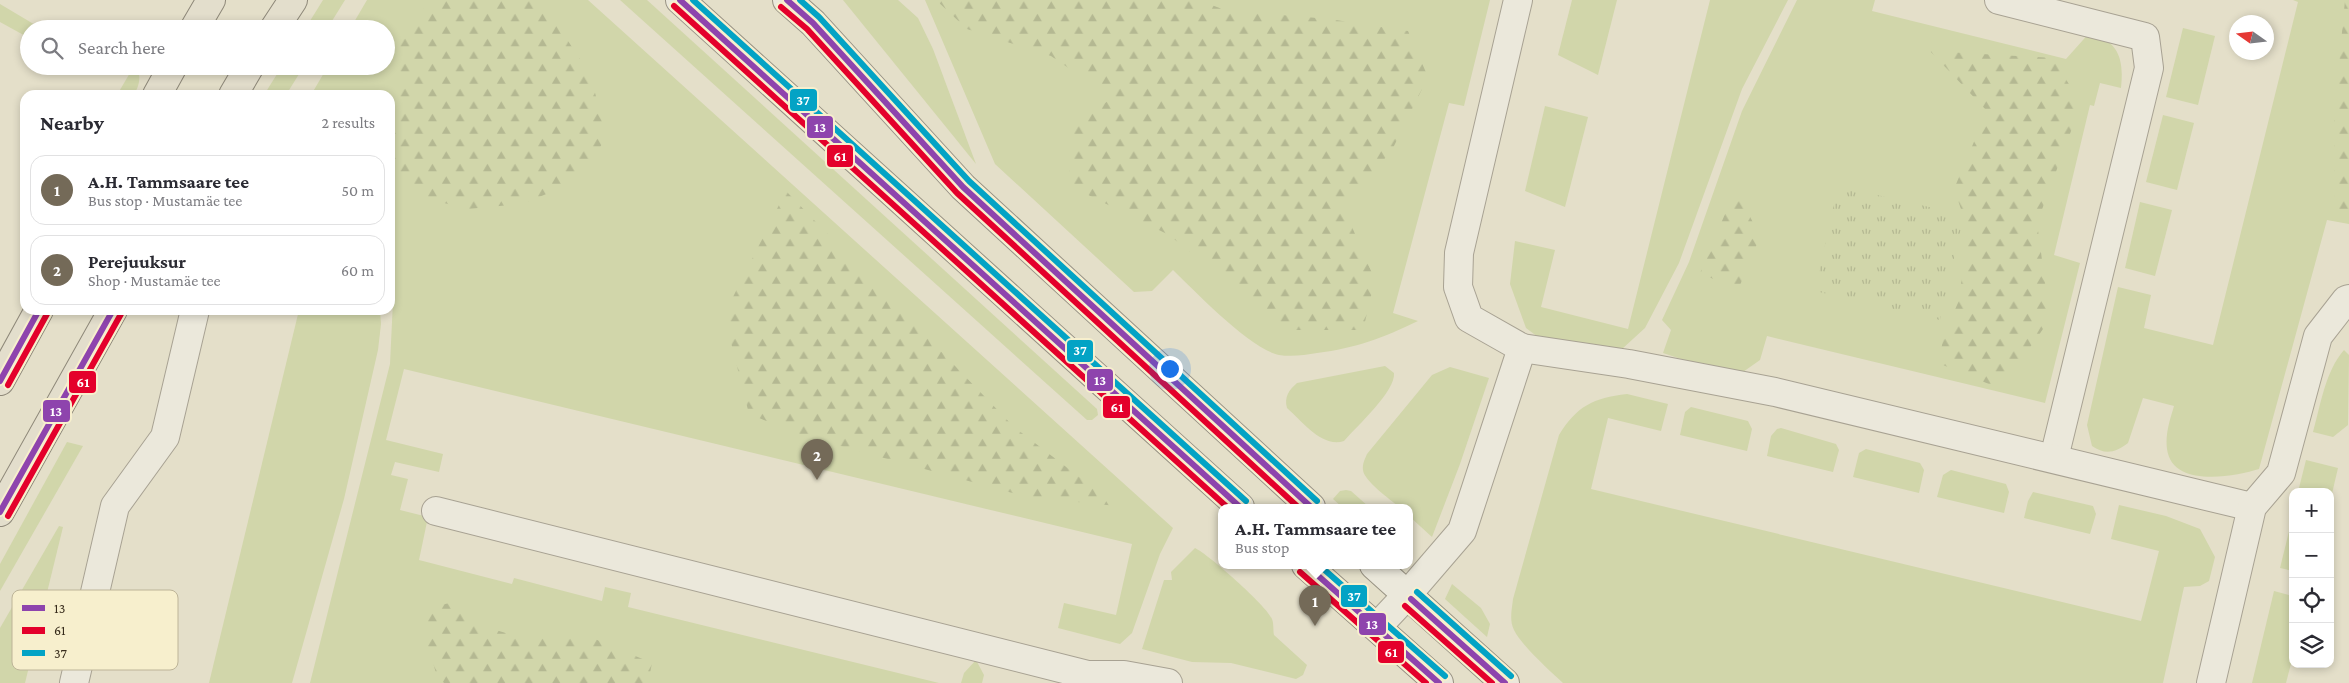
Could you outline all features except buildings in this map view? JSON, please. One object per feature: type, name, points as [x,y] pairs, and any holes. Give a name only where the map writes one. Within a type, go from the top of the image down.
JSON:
[{"type":"main road","points":[[199,20],[211,0]]},
{"type":"main road","points":[[280,20],[293,0]]},
{"type":"main road","points":[[160,90],[168,75]]},
{"type":"main road","points":[[236,90],[245,75]]},
{"type":"main road","points":[[0,381],[36,315]]},
{"type":"main road","points":[[0,512],[110,315]]},
{"type":"street","points":[[680,0],[1237,504]]},
{"type":"street","points":[[787,0],[813,23],[963,187],[1308,504]]},
{"type":"street","points":[[1518,0],[1459,253],[1458,288],[1469,318],[1522,348],[1697,376],[1775,392],[2252,506]]},
{"type":"street","points":[[1999,0],[2145,37],[2149,68],[2054,458]]},
{"type":"street","points":[[2211,683],[2252,506],[2281,473],[2318,336],[2346,300],[2349,299]]},
{"type":"street","points":[[96,590],[115,506],[165,436],[195,315]]},
{"type":"street","points":[[1377,627],[1462,531],[1522,348]]},
{"type":"street","points":[[436,511],[1088,675],[1124,675],[1168,683]]},
{"type":"street","points":[[1311,569],[1439,683]]},
{"type":"street","points":[[1378,569],[1505,683]]},
{"type":"street","points":[[74,683],[77,670]]},
{"type":"green space","points":[[323,0],[345,0],[333,20],[311,20]]},
{"type":"green space","points":[[367,0],[588,0],[1173,528],[1160,554],[1132,633],[1120,644],[1058,628],[1064,603],[1116,615],[1132,544],[404,369],[386,440],[443,454],[439,472],[395,462],[391,475],[408,479],[400,510],[428,517],[419,560],[512,584],[514,578],[602,601],[605,587],[631,593],[628,607],[939,683],[310,683],[390,364],[392,315],[395,315],[395,90],[314,90],[323,75],[395,75],[395,20],[355,20]]},
{"type":"green space","points":[[430,0],[534,0],[551,15],[591,76],[606,138],[578,181],[522,204],[468,209],[436,201],[395,179],[395,111],[399,108],[398,44]]},
{"type":"green space","points":[[620,0],[647,0],[1097,409],[1098,415],[1092,420],[1087,420]]},
{"type":"green space","points":[[843,0],[898,0],[918,18],[933,49],[976,164]]},
{"type":"green space","points":[[925,0],[1490,0],[1464,106],[1449,103],[1393,313],[1418,321],[1357,345],[1331,351],[1284,356],[1267,351],[1253,342],[1209,305],[1173,270],[1152,291],[1134,292],[995,164]]},
{"type":"green space","points":[[936,0],[1198,0],[1225,10],[1329,19],[1408,31],[1428,77],[1391,152],[1342,204],[1375,280],[1363,330],[1290,330],[1257,306],[1169,235],[1068,185],[1075,124],[1112,98],[1051,56],[967,29]]},
{"type":"green space","points":[[1572,0],[1617,0],[1598,75],[1558,55]]},
{"type":"green space","points":[[1710,0],[1788,0],[1742,89],[1679,263],[1645,328],[1622,349],[1538,337],[1526,328],[1510,284],[1515,241],[1555,250],[1541,307],[1628,329]]},
{"type":"green space","points":[[1797,0],[1875,0],[1872,11],[2066,59],[2091,31],[2108,41],[2118,53],[2122,68],[2121,88],[2100,83],[2094,106],[2090,105],[2054,255],[2080,263],[2045,403],[1767,336],[1760,360],[1743,372],[1690,362],[1663,353],[1671,330],[1662,320],[1689,262],[1742,111]]},
{"type":"green space","points":[[2293,0],[2349,0],[2349,224],[2327,220],[2259,469],[2235,475],[2206,477],[2192,475],[2180,470],[2171,461],[2167,449],[2167,432],[2174,406],[2143,398],[2128,443],[2114,451],[2101,451],[2092,446],[2087,425],[2118,287],[2151,295],[2144,328],[2213,345],[2298,2]]},
{"type":"green space","points":[[2345,0],[2349,0],[2349,209],[2335,214],[2334,118]]},
{"type":"green space","points":[[0,4],[27,20],[20,20],[20,33],[0,22]]},
{"type":"green space","points":[[2183,28],[2215,36],[2198,105],[2166,97]]},
{"type":"green space","points":[[1930,51],[2053,58],[2081,104],[2037,223],[2050,319],[2001,389],[1938,363],[1944,336],[1959,300],[1968,229],[1954,189],[1987,111]]},
{"type":"green space","points":[[129,75],[139,75],[139,84],[136,90],[120,90]]},
{"type":"green space","points":[[276,75],[298,75],[289,90],[267,90]]},
{"type":"green space","points":[[1545,106],[1588,117],[1565,207],[1525,191]]},
{"type":"green space","points":[[2163,115],[2194,123],[2177,190],[2146,182]]},
{"type":"green space","points":[[1838,186],[1964,215],[1940,320],[1815,291]]},
{"type":"green space","points":[[1736,188],[1760,237],[1738,290],[1700,273]]},
{"type":"green space","points":[[786,191],[1014,427],[1117,506],[1027,497],[807,437],[749,414],[724,315]]},
{"type":"green space","points":[[2140,202],[2172,210],[2155,276],[2125,268]]},
{"type":"green space","points":[[298,315],[380,315],[378,350],[344,499],[292,683],[209,683]]},
{"type":"green space","points":[[2344,350],[2349,355],[2348,425],[2333,437],[2313,432],[2328,378]]},
{"type":"green space","points":[[1385,366],[1394,373],[1389,389],[1374,409],[1344,441],[1328,441],[1321,437],[1287,408],[1286,400],[1288,394],[1297,383]]},
{"type":"green space","points":[[1450,367],[1489,378],[1460,464],[1432,537],[1413,520],[1413,504],[1395,504],[1372,484],[1364,474],[1363,466],[1367,454],[1432,375]]},
{"type":"green space","points":[[1627,394],[1668,404],[1661,431],[1608,418],[1591,489],[2141,621],[2159,551],[2111,539],[2119,505],[2166,516],[2200,529],[2215,557],[2209,581],[2200,586],[2184,587],[2163,683],[1563,683],[1523,643],[1514,630],[1511,614],[1513,599],[1559,435],[1572,417],[1587,405],[1605,398]]},
{"type":"green space","points":[[1691,407],[1748,421],[1752,429],[1747,451],[1680,435],[1685,412]]},
{"type":"green space","points":[[1781,428],[1836,444],[1839,450],[1833,472],[1767,456],[1771,436],[1777,429]]},
{"type":"green space","points":[[67,442],[83,446],[0,591],[0,564]]},
{"type":"green space","points":[[1866,449],[1920,463],[1924,470],[1919,493],[1853,477],[1859,453]]},
{"type":"green space","points":[[2306,460],[2338,468],[2333,488],[2299,488]]},
{"type":"green space","points":[[1951,470],[2006,484],[2009,492],[2004,513],[1937,497],[1943,475]]},
{"type":"green space","points":[[1340,491],[1351,491],[1366,504],[1339,504],[1333,499]]},
{"type":"green space","points":[[2033,492],[2093,506],[2096,514],[2090,534],[2024,518],[2028,501]]},
{"type":"green space","points":[[59,526],[63,527],[48,590],[22,590]]},
{"type":"green space","points":[[2289,531],[2289,570],[2280,568]]},
{"type":"green space","points":[[1195,548],[1202,552],[1218,565],[1218,569],[1222,569],[1268,612],[1273,621],[1274,635],[1307,665],[1303,675],[1296,679],[1231,663],[1192,662],[1142,649],[1164,580],[1172,580],[1171,572]]},
{"type":"green space","points":[[1452,584],[1481,608],[1490,624],[1487,637],[1445,599]]},
{"type":"green space","points":[[2274,591],[2289,595],[2290,668],[2286,683],[2252,683]]},
{"type":"green space","points":[[450,603],[472,623],[519,637],[583,634],[652,663],[648,683],[444,683],[436,673],[419,615],[435,606]]},
{"type":"green space","points":[[12,607],[12,670],[28,670],[25,683],[0,683],[0,628]]},
{"type":"green space","points":[[976,660],[984,675],[982,683],[961,683],[964,673]]},
{"type":"transit line","name":"13","points":[[680,0],[1237,504]]},
{"type":"transit line","name":"37","points":[[693,0],[1246,501]]},
{"type":"transit line","name":"13","points":[[787,0],[813,23],[963,187],[1308,504]]},
{"type":"transit line","name":"37","points":[[800,0],[819,17],[969,181],[1317,501]]},
{"type":"transit line","name":"61","points":[[674,6],[1224,504]]},
{"type":"transit line","name":"61","points":[[781,7],[807,29],[957,193],[1295,504]]},
{"type":"transit line","name":"13","points":[[0,381],[36,315]]},
{"type":"transit line","name":"61","points":[[8,385],[46,315]]},
{"type":"transit line","name":"13","points":[[0,512],[110,315]]},
{"type":"transit line","name":"61","points":[[8,516],[120,315]]},
{"type":"transit line","name":"13","points":[[1311,569],[1439,683]]},
{"type":"transit line","name":"37","points":[[1324,569],[1445,676]]},
{"type":"transit line","name":"61","points":[[1300,572],[1426,683]]},
{"type":"transit line","name":"37","points":[[1417,592],[1511,676]]},
{"type":"transit line","name":"13","points":[[1411,599],[1505,683]]},
{"type":"transit line","name":"61","points":[[1405,606],[1492,683]]},
{"type":"place","name":"Perejuuksur","points":[[817,480]]},
{"type":"place","name":"A.H. Tammsaare tee","points":[[1315,626]]}]
